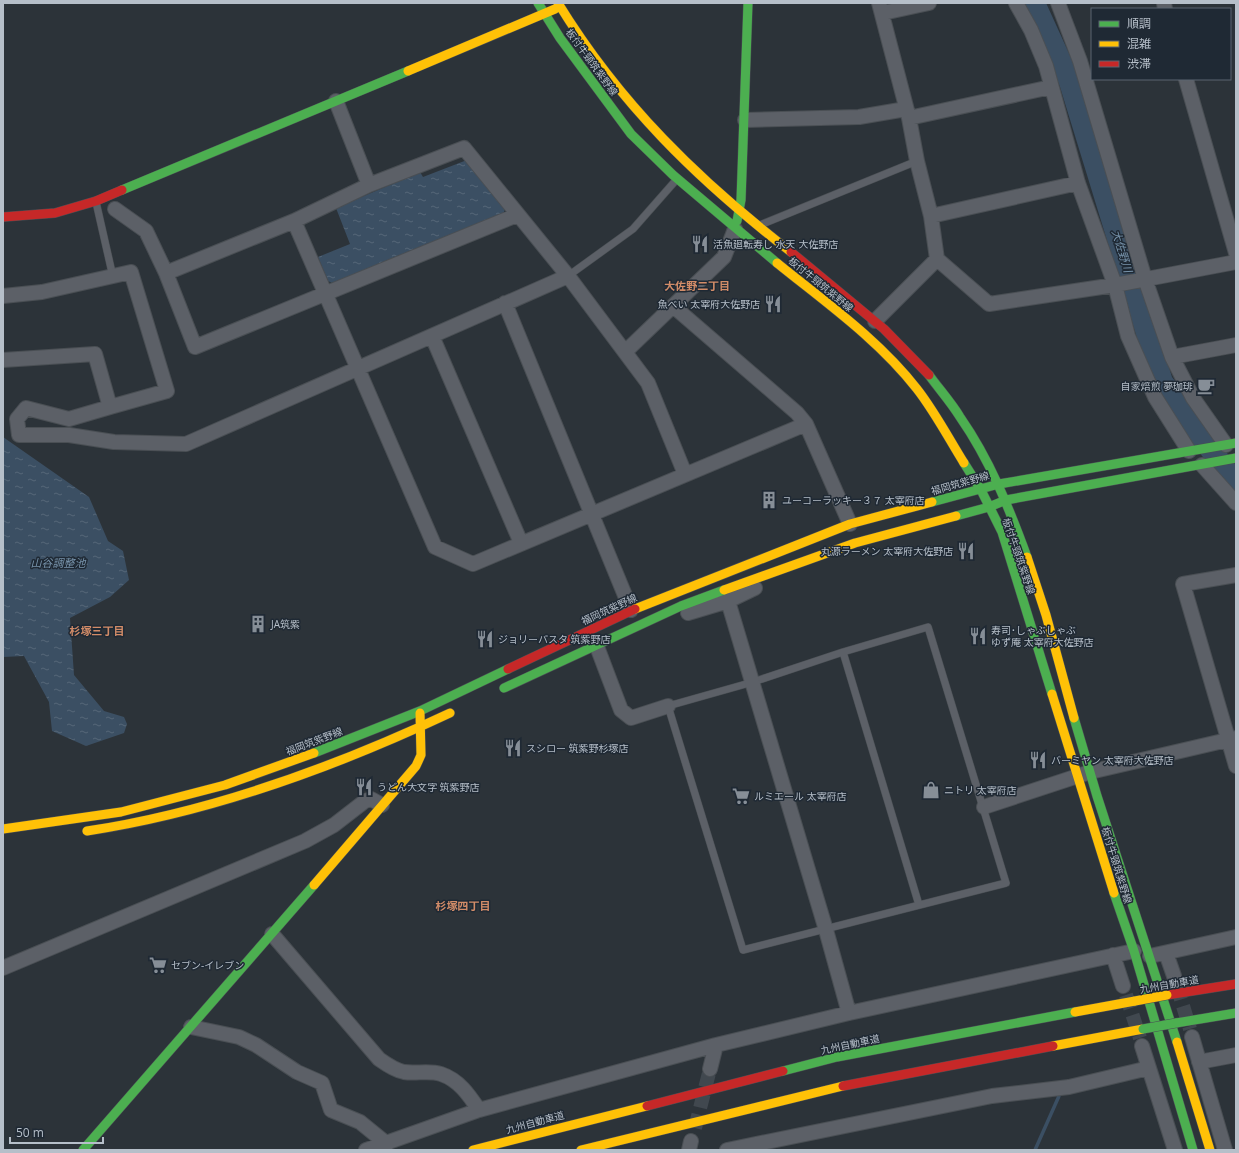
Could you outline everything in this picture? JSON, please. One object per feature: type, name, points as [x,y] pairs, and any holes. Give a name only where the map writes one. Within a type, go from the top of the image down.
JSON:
[{"type":"main road","name":"板付牛頸筑紫野線","points":[[538,3],[544,14],[631,134],[677,179],[735,229],[854,325],[883,352],[917,389],[981,490],[1002,532],[1084,774],[1150,956],[1210,1150]]},
{"type":"main road","points":[[3,217],[55,212],[96,201],[544,14],[559,5],[570,3]]},
{"type":"main road","points":[[735,229],[741,200],[748,3]]},
{"type":"main road","name":"板付牛頸筑紫野線","points":[[559,5],[583,42],[621,93],[684,163],[739,211],[875,321],[927,373],[965,424],[999,484],[1021,537],[1041,597],[1117,903],[1134,951],[1193,1150]]},
{"type":"main road","name":"福岡筑紫野線","points":[[3,829],[120,812],[225,785],[318,752],[420,712],[631,610],[726,571],[850,524],[999,484],[1231,444]]},
{"type":"main road","points":[[498,691],[596,644],[681,606],[854,543],[989,507],[1006,500],[1236,458]]},
{"type":"main road","points":[[79,832],[124,826],[228,800],[322,767],[456,711]]},
{"type":"main road","points":[[84,1150],[272,934],[419,760],[421,755],[420,712]]},
{"type":"main road","name":"九州自動車道","points":[[474,1150],[837,1057],[1167,995],[1236,984]]},
{"type":"main road","points":[[581,1150],[840,1087],[1143,1028],[1236,1013]]},
{"type":"street","points":[[929,3],[881,8],[908,113],[917,161],[930,216],[937,259],[989,304],[1115,285],[1236,262]]},
{"type":"street","points":[[1016,3],[1034,37],[1046,66],[1078,183],[1115,285],[1128,336],[1155,397],[1189,451]]},
{"type":"street","points":[[1058,3],[1080,61],[1145,279],[1172,357],[1194,398],[1231,444]]},
{"type":"street","points":[[1186,80],[1236,253]]},
{"type":"street","points":[[745,120],[859,117],[908,113],[1051,87]]},
{"type":"street","points":[[336,101],[368,185]]},
{"type":"street","points":[[166,273],[294,221],[368,185],[464,148],[516,214],[568,276],[648,383],[685,474]]},
{"type":"street","points":[[930,216],[1078,183]]},
{"type":"street","points":[[115,209],[146,231],[166,273],[195,347],[516,214]]},
{"type":"street","points":[[294,221],[435,547],[473,564],[806,424]]},
{"type":"street","points":[[625,352],[724,257],[735,229]]},
{"type":"street","points":[[875,321],[937,259]]},
{"type":"street","points":[[3,296],[42,292],[113,278],[131,272],[167,390],[69,419],[26,408],[17,419],[19,435],[69,435],[114,442],[186,444],[568,276]]},
{"type":"street","points":[[505,303],[631,610]]},
{"type":"street","points":[[673,306],[797,413],[806,424],[850,524]]},
{"type":"street","points":[[432,336],[521,543]]},
{"type":"street","points":[[1172,357],[1236,345]]},
{"type":"street","points":[[3,360],[95,354],[110,407]]},
{"type":"street","points":[[1202,465],[1236,503]]},
{"type":"street","points":[[681,606],[688,614],[728,601],[764,584],[776,572]]},
{"type":"street","points":[[1236,575],[1183,584],[1232,738],[1236,766]]},
{"type":"street","points":[[728,601],[826,930],[849,1013]]},
{"type":"street","points":[[596,644],[621,710],[631,718],[668,706]]},
{"type":"street","points":[[984,807],[1084,774],[1232,738]]},
{"type":"street","points":[[3,968],[305,842],[334,825],[365,801],[370,799],[382,805]]},
{"type":"street","points":[[272,934],[379,1059],[391,1067],[404,1072],[440,1073],[454,1080],[468,1093],[479,1110]]},
{"type":"street","points":[[1150,956],[1236,937]]},
{"type":"street","points":[[366,1150],[387,1144],[479,1110],[716,1046],[849,1013],[1134,951]]},
{"type":"street","points":[[1166,953],[1174,976]]},
{"type":"street","points":[[1113,955],[1123,986]]},
{"type":"street","points":[[191,1027],[250,1042],[297,1072],[322,1083],[331,1110],[360,1122],[387,1144]]},
{"type":"street","points":[[1192,1037],[1225,1150]]},
{"type":"street","points":[[710,1069],[716,1046]]},
{"type":"street","points":[[1142,1046],[1175,1150]]},
{"type":"street","points":[[1199,1062],[1236,1055]]},
{"type":"street","points":[[727,1150],[904,1112],[992,1096],[1069,1087],[1150,1068]]},
{"type":"lane","points":[[758,226],[917,161]]},
{"type":"lane","points":[[568,276],[633,229],[677,179]]},
{"type":"lane","points":[[96,201],[113,278]]},
{"type":"lane","points":[[928,627],[1006,883],[743,950],[668,706],[753,682],[843,652],[928,627]]},
{"type":"lane","points":[[843,652],[919,905]]},
{"type":"water","points":[[467,160],[505,206],[504,213],[332,283],[328,281],[318,257],[350,244],[336,208],[420,172],[423,177]]},
{"type":"water","name":"山谷調整池","points":[[3,437],[89,497],[108,541],[123,551],[129,580],[110,597],[70,618],[74,675],[104,711],[124,717],[127,724],[124,733],[86,746],[52,731],[49,702],[24,656],[3,657]]},
{"type":"waterway","name":"大佐野川","points":[[1034,3],[1070,82],[1162,382],[1236,484]]},
{"type":"waterway","points":[[1035,1150],[1059,1096]]},
{"type":"tunnel","points":[[1177,986],[1190,1029]]},
{"type":"tunnel","points":[[1126,995],[1140,1038]]},
{"type":"tunnel","points":[[695,1128],[710,1069]]},
{"type":"traffic: fast","points":[[538,3],[560,38],[631,134],[673,175],[777,263]]},
{"type":"traffic: fast","points":[[737,221],[741,200],[748,3]]},
{"type":"traffic: fast","points":[[122,190],[408,71]]},
{"type":"traffic: fast","points":[[929,375],[956,411],[981,450],[1006,503],[1027,557]]},
{"type":"traffic: fast","points":[[932,502],[999,484],[1236,443]]},
{"type":"traffic: fast","points":[[956,516],[989,507],[1006,500],[1236,458]]},
{"type":"traffic: fast","points":[[964,463],[981,490],[1002,532],[1052,694]]},
{"type":"traffic: fast","points":[[504,688],[681,606],[724,590]]},
{"type":"traffic: fast","points":[[314,753],[420,711],[508,669]]},
{"type":"traffic: fast","points":[[1074,718],[1097,796],[1177,1042]]},
{"type":"traffic: fast","points":[[83,1150],[314,885]]},
{"type":"traffic: fast","points":[[1114,893],[1134,951],[1193,1150]]},
{"type":"traffic: fast","points":[[783,1071],[837,1057],[1075,1012]]},
{"type":"traffic: fast","points":[[1176,1023],[1236,1013]]},
{"type":"traffic: fast","points":[[1143,1029],[1176,1023]]},
{"type":"traffic: slow","points":[[558,3],[582,40],[607,74],[634,107],[663,138],[724,197],[791,252]]},
{"type":"traffic: slow","points":[[408,71],[555,9]]},
{"type":"traffic: slow","points":[[777,263],[868,337],[902,371],[930,407],[964,463]]},
{"type":"traffic: slow","points":[[635,609],[850,524],[932,502]]},
{"type":"traffic: slow","points":[[724,590],[855,543],[956,516]]},
{"type":"traffic: slow","points":[[1027,557],[1046,615],[1074,718]]},
{"type":"traffic: slow","points":[[1052,694],[1114,893]]},
{"type":"traffic: slow","points":[[314,885],[416,766],[421,755],[420,713]]},
{"type":"traffic: slow","points":[[87,831],[134,823],[227,800],[273,785],[362,752],[450,713]]},
{"type":"traffic: slow","points":[[3,829],[121,812],[225,785],[314,753]]},
{"type":"traffic: slow","points":[[1135,1001],[1167,995]]},
{"type":"traffic: slow","points":[[1075,1012],[1135,1001]]},
{"type":"traffic: slow","points":[[1053,1046],[1143,1029]]},
{"type":"traffic: slow","points":[[1177,1042],[1210,1150]]},
{"type":"traffic: slow","points":[[581,1150],[843,1086]]},
{"type":"traffic: slow","points":[[473,1150],[647,1106]]},
{"type":"traffic: jam","points":[[3,217],[55,213],[96,201],[122,190]]},
{"type":"traffic: jam","points":[[791,252],[884,329],[929,375]]},
{"type":"traffic: jam","points":[[508,669],[635,609]]},
{"type":"traffic: jam","points":[[1167,995],[1236,984]]},
{"type":"traffic: jam","points":[[843,1086],[1053,1046]]},
{"type":"traffic: jam","points":[[647,1106],[783,1071]]},
{"type":"place","name":"活魚廻転寿し 水天 大佐野店","points":[[700,244]]},
{"type":"place","name":"魚べい 太宰府大佐野店","points":[[773,304]]},
{"type":"place","name":"自家焙煎 夢珈琲","points":[[1206,386]]},
{"type":"place","name":"ユーコーラッキー３７ 太宰府店","points":[[769,500]]},
{"type":"place","name":"丸源ラーメン 太宰府大佐野店","points":[[966,551]]},
{"type":"place","name":"JA筑紫","points":[[258,624]]},
{"type":"place","name":"寿司･しゃぶしゃぶ ゆず庵 太宰府大佐野店","points":[[978,636]]},
{"type":"place","name":"ジョリーパスタ 筑紫野店","points":[[485,639]]},
{"type":"place","name":"スシロー 筑紫野杉塚店","points":[[513,748]]},
{"type":"place","name":"バーミヤン 太宰府大佐野店","points":[[1038,760]]},
{"type":"place","name":"うどん大文字 筑紫野店","points":[[364,787]]},
{"type":"place","name":"ニトリ 太宰府店","points":[[931,790]]},
{"type":"place","name":"ルミエール 太宰府店","points":[[741,796]]},
{"type":"place","name":"セブン-イレブン","points":[[158,965]]},
{"type":"district","name":"大佐野二丁目","points":[[697,286]]},
{"type":"district","name":"杉塚三丁目","points":[[97,631]]},
{"type":"district","name":"杉塚四丁目","points":[[463,906]]}]
